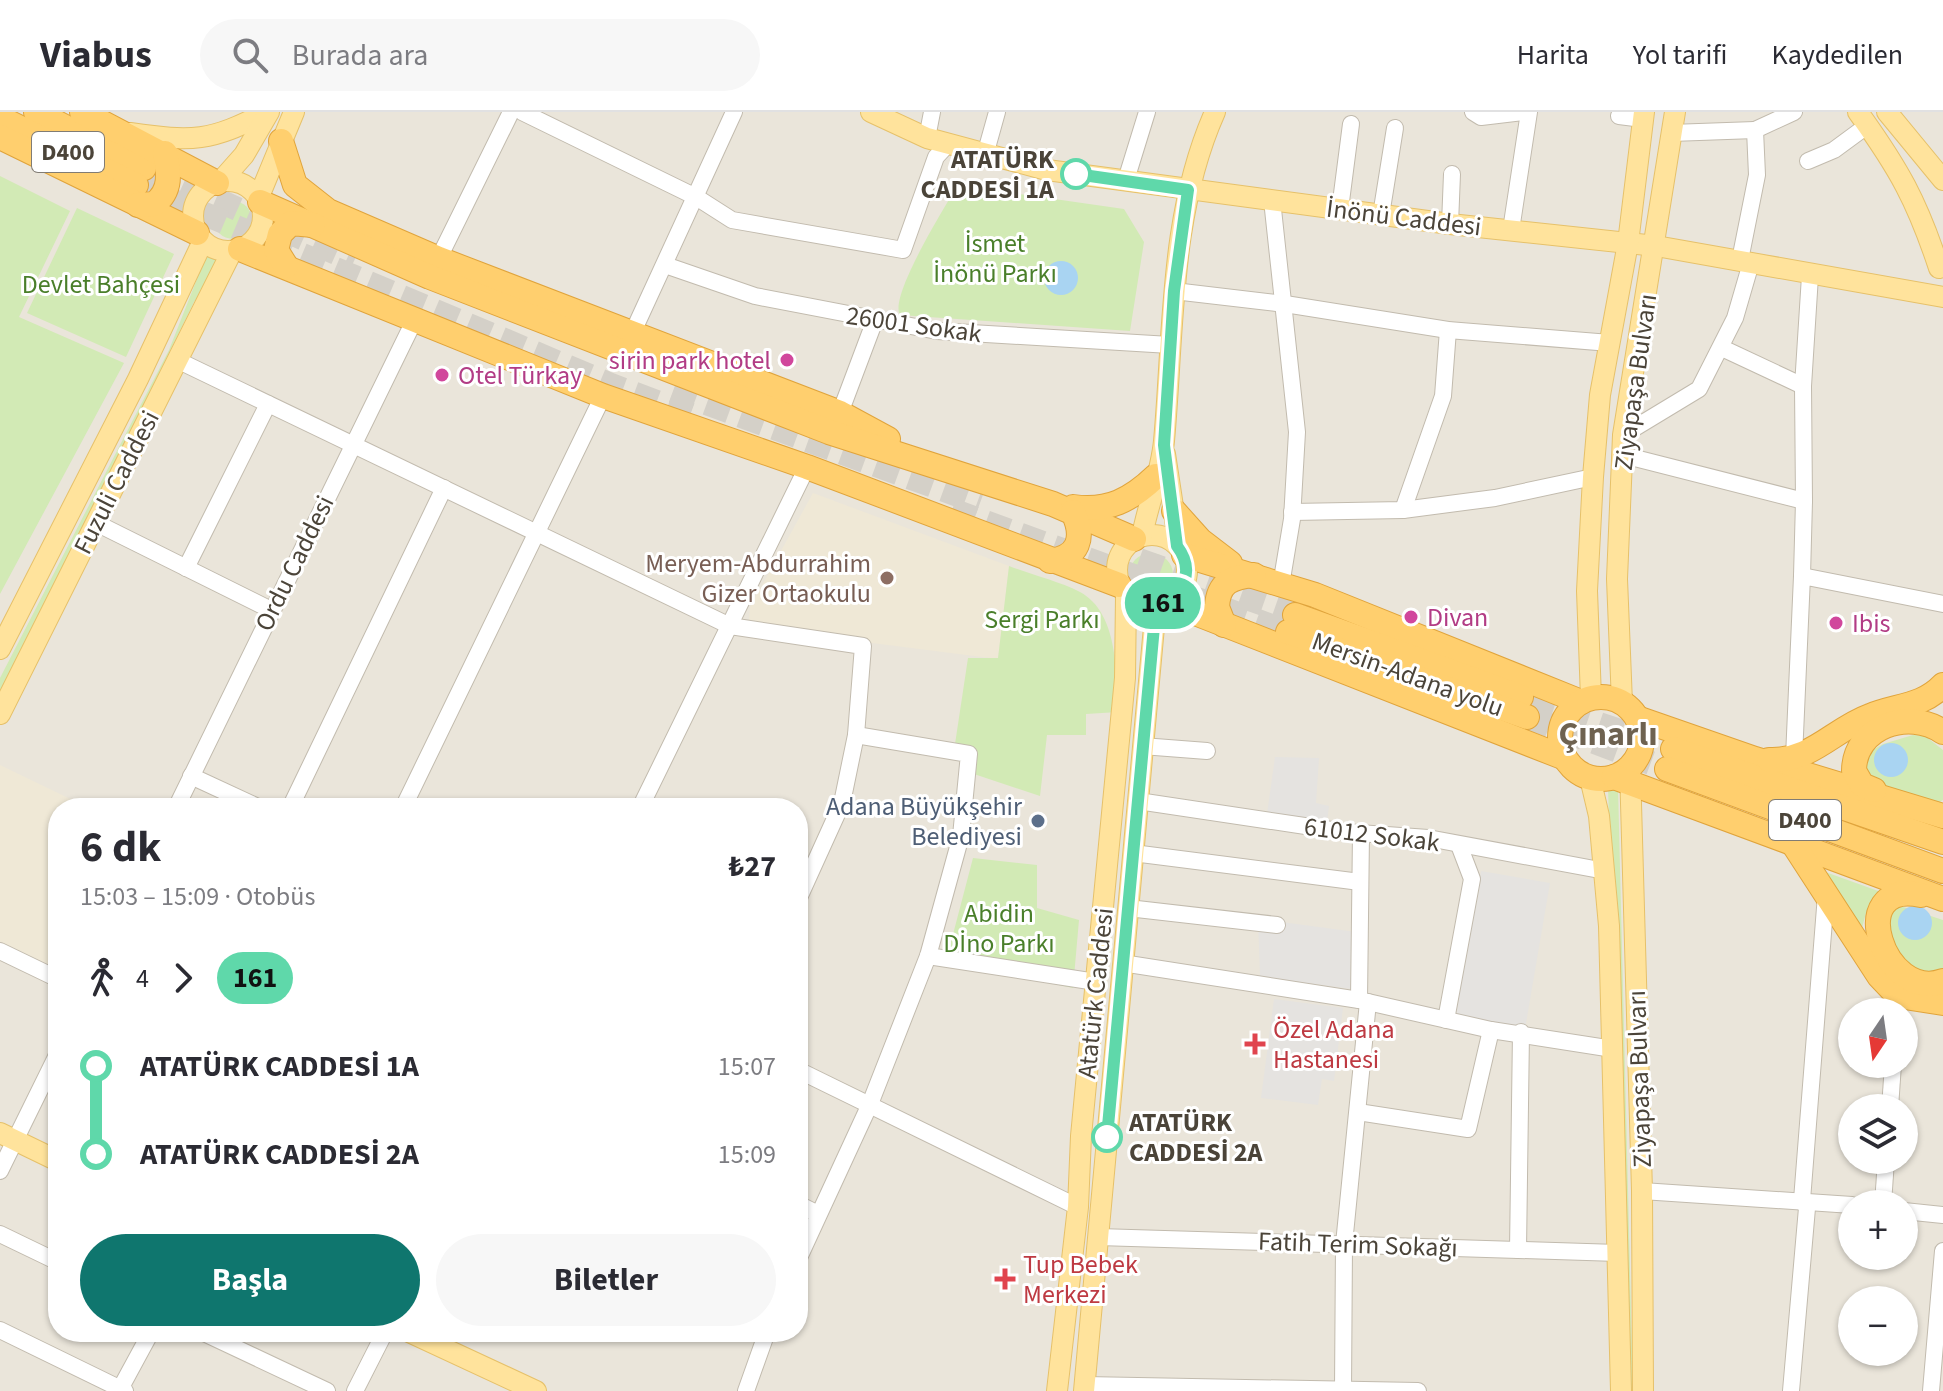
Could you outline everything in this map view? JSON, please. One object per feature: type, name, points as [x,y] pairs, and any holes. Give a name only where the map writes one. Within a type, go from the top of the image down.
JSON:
[{"type":"highway","name":"D400","points":[[36,112],[139,186]]},
{"type":"highway","points":[[82,112],[218,183]]},
{"type":"highway","name":"D400","points":[[0,118],[139,186]]},
{"type":"highway","points":[[0,137],[139,186],[200,237]]},
{"type":"highway","points":[[281,141],[295,185],[304,195],[434,268],[829,432],[1063,508],[1138,537]]},
{"type":"highway","points":[[139,186],[154,204],[165,192],[170,175],[165,153]]},
{"type":"highway","points":[[259,201],[316,226],[632,334],[840,413],[936,465]]},
{"type":"highway","points":[[286,266],[276,250],[280,234],[291,223],[316,226]]},
{"type":"highway","points":[[236,250],[286,266],[603,396],[807,467],[1122,590]]},
{"type":"highway","points":[[1063,508],[1116,505],[1134,497],[1156,476]]},
{"type":"highway","points":[[1050,561],[1065,559],[1078,547],[1080,534],[1063,508]]},
{"type":"highway","points":[[1174,511],[1200,540],[1247,572]]},
{"type":"highway","points":[[1181,550],[1586,700],[1630,710],[1755,759],[1943,816]]},
{"type":"highway","points":[[1224,625],[1217,607],[1225,582],[1247,572]]},
{"type":"highway","points":[[1162,604],[1224,625],[1565,758]]},
{"type":"highway","name":"Mersin-Adana yolu","points":[[1292,623],[1529,709]]},
{"type":"highway","points":[[1755,759],[1782,761],[1811,752],[1869,716],[1911,706],[1935,694],[1943,685]]},
{"type":"highway","points":[[1586,700],[1566,717],[1561,727],[1561,748],[1565,758],[1580,773],[1590,778],[1624,776],[1943,899]]},
{"type":"highway","points":[[1624,776],[1637,759],[1643,739],[1630,710]]},
{"type":"highway","points":[[1893,799],[1862,785],[1854,771],[1858,746],[1866,736],[1901,722],[1922,723],[1943,732]]},
{"type":"highway","name":"D400","points":[[1943,842],[1670,759],[1943,871]]},
{"type":"highway","points":[[1791,840],[1826,889],[1893,998]]},
{"type":"highway","points":[[1943,899],[1914,893],[1895,894],[1883,903],[1877,920],[1879,936],[1898,971],[1918,982],[1943,981]]},
{"type":"highway","points":[[1918,1004],[1943,1003]]},
{"type":"main road","points":[[123,132],[199,140],[234,129],[268,112]]},
{"type":"main road","points":[[268,112],[244,155],[218,183],[203,191],[195,204],[193,219],[200,237],[222,251],[236,250],[253,240],[261,226],[259,201],[294,112]]},
{"type":"main road","name":"İnönü Caddesi","points":[[871,112],[927,138],[1047,170],[1450,224],[1656,246],[1810,276],[1943,297]]},
{"type":"main road","points":[[1164,445],[1187,577],[1183,587],[1162,604],[1145,605],[1122,590],[1116,564],[1120,553],[1138,537],[1164,445],[1174,291],[1188,190],[1215,112]]},
{"type":"main road","name":"Ziyapaşa Bulvarı","points":[[1630,710],[1617,579],[1623,445],[1675,112]]},
{"type":"main road","points":[[1887,112],[1943,180]]},
{"type":"main road","name":"Ziyapaşa Bulvarı","points":[[1586,700],[1587,591],[1600,395],[1628,243],[1644,115]]},
{"type":"main road","points":[[1863,119],[1898,168],[1920,210],[1941,259],[1943,288]]},
{"type":"main road","points":[[218,183],[242,184],[259,201]]},
{"type":"main road","name":"Fuzuli Caddesi","points":[[0,649],[138,379],[200,237]]},
{"type":"main road","name":"Fuzuli Caddesi","points":[[0,714],[177,360],[236,250]]},
{"type":"main road","points":[[1138,537],[1158,535],[1181,550]]},
{"type":"main road","name":"Atatürk Caddesi","points":[[1057,1391],[1078,1207],[1125,678],[1122,590]]},
{"type":"main road","name":"Atatürk Caddesi","points":[[1084,1388],[1142,746],[1162,604]]},
{"type":"main road","name":"Ziyapaşa Bulvarı","points":[[1624,776],[1642,1191],[1643,1391]]},
{"type":"main road","name":"Ziyapaşa Bulvarı","points":[[1590,778],[1599,816],[1605,871],[1613,1049],[1621,1391]]},
{"type":"main road","points":[[8,1136],[48,1156]]},
{"type":"main road","points":[[431,1342],[536,1391]]},
{"type":"street","points":[[434,268],[511,112]]},
{"type":"street","points":[[522,112],[696,197],[732,220],[903,250],[936,157],[948,144]]},
{"type":"street","points":[[632,334],[734,112]]},
{"type":"street","points":[[927,138],[932,112]]},
{"type":"street","points":[[985,155],[997,112]]},
{"type":"street","points":[[1126,180],[1147,112]]},
{"type":"street","points":[[1473,112],[1481,117],[1523,112]]},
{"type":"street","points":[[1511,230],[1529,112]]},
{"type":"street","points":[[1671,133],[1755,130],[1794,112]]},
{"type":"street","points":[[1619,116],[1644,115]]},
{"type":"street","points":[[1808,161],[1834,150],[1863,119]]},
{"type":"street","points":[[1340,209],[1351,124]]},
{"type":"street","points":[[1381,215],[1395,128]]},
{"type":"street","points":[[1623,445],[1699,389],[1722,348],[1745,261],[1757,175],[1755,130]]},
{"type":"street","points":[[1450,224],[1452,174]]},
{"type":"street","points":[[1272,200],[1297,432],[1292,515],[1281,585]]},
{"type":"street","name":"26001 Sokak","points":[[665,265],[755,296],[937,331],[1170,345]]},
{"type":"street","points":[[1794,757],[1804,501],[1803,386],[1810,276]]},
{"type":"street","points":[[1174,291],[1285,304],[1448,330],[1610,343]]},
{"type":"street","name":"Ordu Caddesi","points":[[181,798],[351,444],[415,319]]},
{"type":"street","points":[[840,413],[875,320]]},
{"type":"street","points":[[1403,510],[1443,396],[1448,330]]},
{"type":"street","points":[[1722,348],[1803,386]]},
{"type":"street","points":[[177,360],[730,626],[863,646],[856,735],[842,803],[808,878]]},
{"type":"street","points":[[408,798],[603,396]]},
{"type":"street","points":[[186,568],[268,404]]},
{"type":"street","points":[[1623,445],[1804,501]]},
{"type":"street","points":[[645,798],[807,467]]},
{"type":"street","points":[[1292,515],[1403,510],[1495,498],[1593,477]]},
{"type":"street","points":[[295,798],[444,488]]},
{"type":"street","points":[[96,523],[271,610]]},
{"type":"street","points":[[1802,576],[1943,604]]},
{"type":"street","points":[[808,1237],[870,1104],[928,956],[961,836],[969,754],[856,735]]},
{"type":"street","points":[[1142,746],[1207,751]]},
{"type":"street","points":[[191,776],[238,798]]},
{"type":"street","name":"61012 Sokak","points":[[1138,801],[1361,833],[1428,838],[1605,871]]},
{"type":"street","points":[[1343,1390],[1344,1244],[1358,1112],[1364,1001],[1361,833]]},
{"type":"street","points":[[1446,1020],[1472,879],[1459,845]]},
{"type":"street","points":[[1133,853],[1360,882]]},
{"type":"street","points":[[1791,1391],[1807,1208],[1802,1200],[1826,889]]},
{"type":"street","points":[[1128,908],[1277,925]]},
{"type":"street","points":[[0,951],[48,974]]},
{"type":"street","points":[[928,956],[1096,982]]},
{"type":"street","points":[[1122,963],[1364,1001],[1491,1030],[1521,1032],[1613,1049]]},
{"type":"street","points":[[1358,1112],[1468,1129],[1491,1030]]},
{"type":"street","points":[[1518,1250],[1521,1032]]},
{"type":"street","points":[[0,1171],[8,1136],[48,1074]]},
{"type":"street","points":[[808,1075],[1078,1207]]},
{"type":"street","points":[[1642,1191],[1838,1204]]},
{"type":"street","points":[[808,1209],[818,1214]]},
{"type":"street","points":[[1918,1212],[1943,1215]]},
{"type":"street","points":[[0,1234],[48,1257]]},
{"type":"street","name":"Fatih Terim Sokağı","points":[[1098,1237],[1618,1253]]},
{"type":"street","points":[[1935,1383],[1943,1251]]},
{"type":"street","points":[[0,1330],[122,1390],[146,1342]]},
{"type":"street","points":[[223,1342],[327,1391]]},
{"type":"street","points":[[355,1391],[380,1342]]},
{"type":"street","points":[[746,1391],[763,1342]]},
{"type":"street","points":[[1084,1388],[1418,1391]]},
{"type":"shaded area","points":[[0,112],[1943,112],[1943,1391],[0,1391]]},
{"type":"shaded area","name":"Meryem-Abdurrahim Gizer Ortaokulu","points":[[813,493],[1009,566],[998,659],[755,628],[749,620],[750,607]]},
{"type":"shaded area","points":[[1275,757],[1319,758],[1316,803],[1329,806],[1327,822],[1267,814]]},
{"type":"shaded area","points":[[0,765],[68,798],[48,798],[48,969],[0,946]]},
{"type":"shaded area","points":[[1481,871],[1550,883],[1524,1035],[1455,1019]]},
{"type":"shaded area","points":[[1258,919],[1356,932],[1352,989],[1260,977]]},
{"type":"shaded area","points":[[1274,999],[1343,1008],[1334,1081],[1322,1079],[1318,1105],[1261,1098]]},
{"type":"green space","points":[[0,176],[70,211],[19,317],[124,363],[0,594]]},
{"type":"green space","name":"İsmet İnönü Parkı","points":[[964,186],[1124,209],[1144,242],[1130,331],[900,315],[902,291],[918,254],[954,191]]},
{"type":"green space","points":[[233,201],[246,207],[252,220],[246,233],[233,239],[220,233],[214,220],[220,207]]},
{"type":"green space","name":"Devlet Bahçesi","points":[[77,208],[174,254],[126,357],[27,313]]},
{"type":"green space","points":[[208,251],[224,260],[194,302],[0,694],[0,678],[169,350]]},
{"type":"green space","points":[[1151,553],[1166,560],[1173,575],[1166,590],[1151,597],[1136,590],[1129,575],[1136,560]]},
{"type":"green space","name":"Sergi Parkı","points":[[1009,566],[1072,588],[1093,602],[1109,629],[1113,646],[1118,712],[1086,714],[1086,735],[1047,735],[1040,796],[965,771],[955,744],[968,658],[998,658]]},
{"type":"green space","points":[[1913,735],[1925,736],[1943,750],[1943,800],[1938,803],[1865,783],[1864,755],[1883,744]]},
{"type":"green space","points":[[1608,786],[1618,787],[1633,1391],[1625,1391]]},
{"type":"green space","name":"Abidin Dİno Parkı","points":[[973,858],[1037,865],[1037,908],[1079,920],[1073,988],[946,961]]},
{"type":"green space","points":[[1817,869],[1881,892],[1866,913],[1860,935]]},
{"type":"green space","points":[[1900,906],[1943,920],[1943,973],[1907,970],[1883,920]]},
{"type":"water","points":[[1061,261],[1073,266],[1078,278],[1073,290],[1061,295],[1049,290],[1044,278],[1049,266]]},
{"type":"water","points":[[1891,743],[1903,748],[1908,760],[1903,772],[1891,777],[1879,772],[1874,760],[1879,748]]},
{"type":"water","points":[[1915,906],[1927,911],[1932,923],[1927,935],[1915,940],[1903,935],[1898,923],[1903,911]]},
{"type":"tunnel","points":[[150,170],[354,261]]},
{"type":"tunnel","points":[[136,185],[611,385],[692,415]]},
{"type":"tunnel","points":[[673,391],[980,503]]},
{"type":"tunnel","points":[[952,510],[1288,632]]},
{"type":"tunnel","points":[[1139,560],[1295,615]]},
{"type":"tunnel","points":[[1531,701],[1673,749]]},
{"type":"tunnel","points":[[1527,717],[1667,769]]},
{"type":"bus line","name":"161","points":[[1076,174],[1188,190],[1174,291],[1164,445],[1177,546],[1184,555],[1187,577],[1176,596],[1156,605],[1107,1137]]},
{"type":"place","name":"ATATÜRK CADDESİ 1A","points":[[1076,174]]},
{"type":"place","name":"sirin park hotel","points":[[787,360]]},
{"type":"place","name":"Otel Türkay","points":[[442,375]]},
{"type":"place","name":"Meryem-Abdurrahim Gizer Ortaokulu","points":[[887,578]]},
{"type":"place","name":"Divan","points":[[1411,617]]},
{"type":"place","name":"Ibis","points":[[1836,623]]},
{"type":"place","name":"Adana Büyükşehir Belediyesi","points":[[1038,821]]},
{"type":"place","name":"Özel Adana Hastanesi","points":[[1255,1044]]},
{"type":"place","name":"ATATÜRK CADDESİ 2A","points":[[1107,1137]]},
{"type":"place","name":"Tup Bebek Merkezi","points":[[1005,1279]]},
{"type":"district","name":"Çınarlı","points":[[1608,733]]}]
